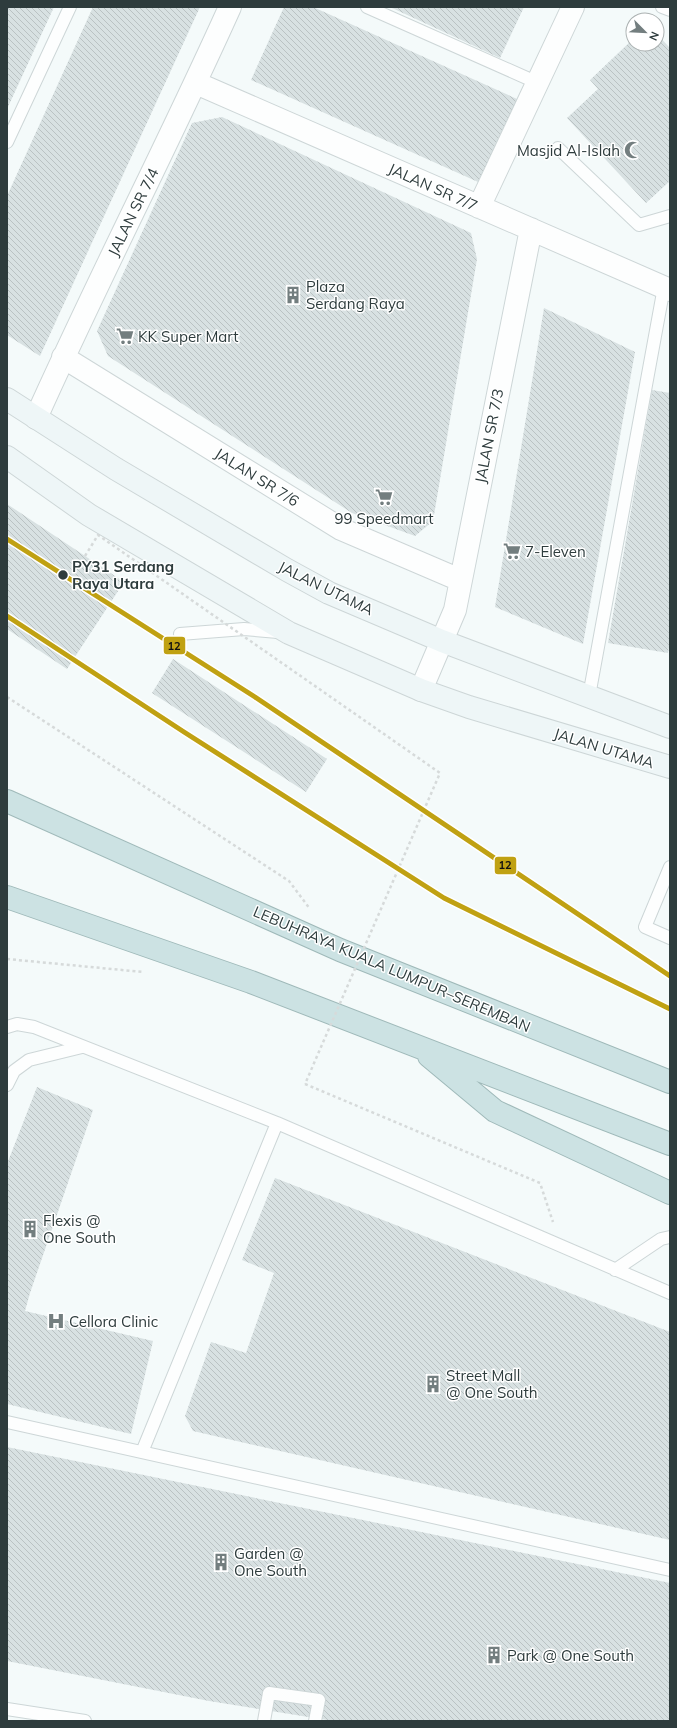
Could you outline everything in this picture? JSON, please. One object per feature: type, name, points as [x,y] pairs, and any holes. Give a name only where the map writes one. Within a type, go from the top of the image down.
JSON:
[{"type":"highway","name":"LEBUHRAYA KUALA LUMPUR–SEREMBAN","points":[[7,801],[340,950],[670,1082]]},
{"type":"highway","points":[[7,897],[251,982],[670,1144]]},
{"type":"highway","points":[[414,1044],[495,1111],[670,1192]]},
{"type":"street","name":"JALAN SR 7/4","points":[[36,418],[63,357],[196,83],[230,7]]},
{"type":"street","points":[[480,207],[574,7]]},
{"type":"street","name":"JALAN SR 7/7","points":[[196,83],[667,288]]},
{"type":"street","name":"JALAN SR 7/3","points":[[421,690],[455,610],[531,229]]},
{"type":"street","name":"JALAN SR 7/6","points":[[63,357],[341,529],[460,580]]},
{"type":"street","name":"JALAN UTAMA","points":[[7,399],[116,469],[287,570],[329,593],[442,641],[670,727]]},
{"type":"street","name":"JALAN UTAMA","points":[[7,457],[89,515],[289,632],[421,690],[469,707],[670,767]]},
{"type":"lane","points":[[7,142],[70,7]]},
{"type":"lane","points":[[368,7],[538,83]]},
{"type":"lane","points":[[662,7],[670,10]]},
{"type":"lane","points":[[558,148],[639,225],[670,216]]},
{"type":"lane","points":[[590,696],[667,288]]},
{"type":"lane","points":[[180,634],[244,629],[289,632]]},
{"type":"lane","points":[[670,867],[645,927],[670,938]]},
{"type":"lane","points":[[7,1027],[17,1024],[34,1027],[277,1123],[670,1293]]},
{"type":"lane","points":[[7,1086],[14,1071],[29,1060],[82,1047]]},
{"type":"lane","points":[[142,1452],[277,1123]]},
{"type":"lane","points":[[615,1270],[661,1239],[670,1237]]},
{"type":"lane","points":[[7,1422],[670,1570]]},
{"type":"lane","points":[[264,1721],[269,1693],[319,1700],[315,1721]]},
{"type":"lane","points":[[13,1714],[85,1721]]},
{"type":"path","points":[[85,556],[98,535],[440,773],[305,1084],[540,1183],[562,1247]]},
{"type":"path","points":[[7,697],[289,881],[312,912]]},
{"type":"path","points":[[7,959],[149,972]]},
{"type":"building","points":[[7,7],[54,7],[7,109]]},
{"type":"building","points":[[93,7],[200,7],[40,356],[7,335],[7,196]]},
{"type":"building","points":[[284,7],[313,7],[526,103],[487,186],[251,80]]},
{"type":"building","points":[[390,7],[524,7],[500,58]]},
{"type":"building","name":"Masjid Al-Islah","points":[[665,43],[669,47],[670,46],[670,181],[646,203],[567,118],[598,89],[590,80],[625,47],[625,52],[665,52]]},
{"type":"building","name":"Plaza Serdang Raya","points":[[222,117],[471,233],[477,259],[433,521],[415,536],[352,513],[108,356],[97,331],[192,123]]},
{"type":"building","points":[[544,308],[635,352],[583,644],[495,607]]},
{"type":"building","points":[[652,390],[670,393],[670,642],[668,653],[608,643]]},
{"type":"building","name":"PY31 Serdang Raya Utara","points":[[7,504],[124,582],[67,669],[7,629]]},
{"type":"building","points":[[173,659],[327,759],[306,792],[152,693]]},
{"type":"building","name":"Flexis @ One South","points":[[37,1087],[93,1110],[25,1311],[153,1341],[131,1434],[7,1404],[7,1164]]},
{"type":"building","name":"Street Mall @ One South","points":[[275,1178],[670,1332],[670,1540],[193,1431],[185,1416],[211,1342],[246,1353],[274,1273],[242,1260]]},
{"type":"building","points":[[7,1447],[670,1583],[670,1721],[333,1721],[209,1701],[7,1661]]},
{"type":"transit line","name":"12","points":[[7,539],[255,697],[670,976]]},
{"type":"transit line","name":"12","points":[[7,616],[184,732],[444,898],[670,1009]]},
{"type":"place","name":"Masjid Al-Islah","points":[[633,150]]},
{"type":"place","name":"Plaza Serdang Raya","points":[[293,295]]},
{"type":"place","name":"KK Super Mart","points":[[125,336]]},
{"type":"place","name":"99 Speedmart","points":[[384,497]]},
{"type":"place","name":"7-Eleven","points":[[512,551]]},
{"type":"place","name":"PY31 Serdang Raya Utara","points":[[63,575]]},
{"type":"place","name":"Flexis @ One South","points":[[30,1229]]},
{"type":"place","name":"Cellora Clinic","points":[[56,1321]]},
{"type":"place","name":"Street Mall @ One South","points":[[433,1384]]},
{"type":"place","name":"Garden @ One South","points":[[221,1562]]},
{"type":"place","name":"Park @ One South","points":[[494,1655]]}]
